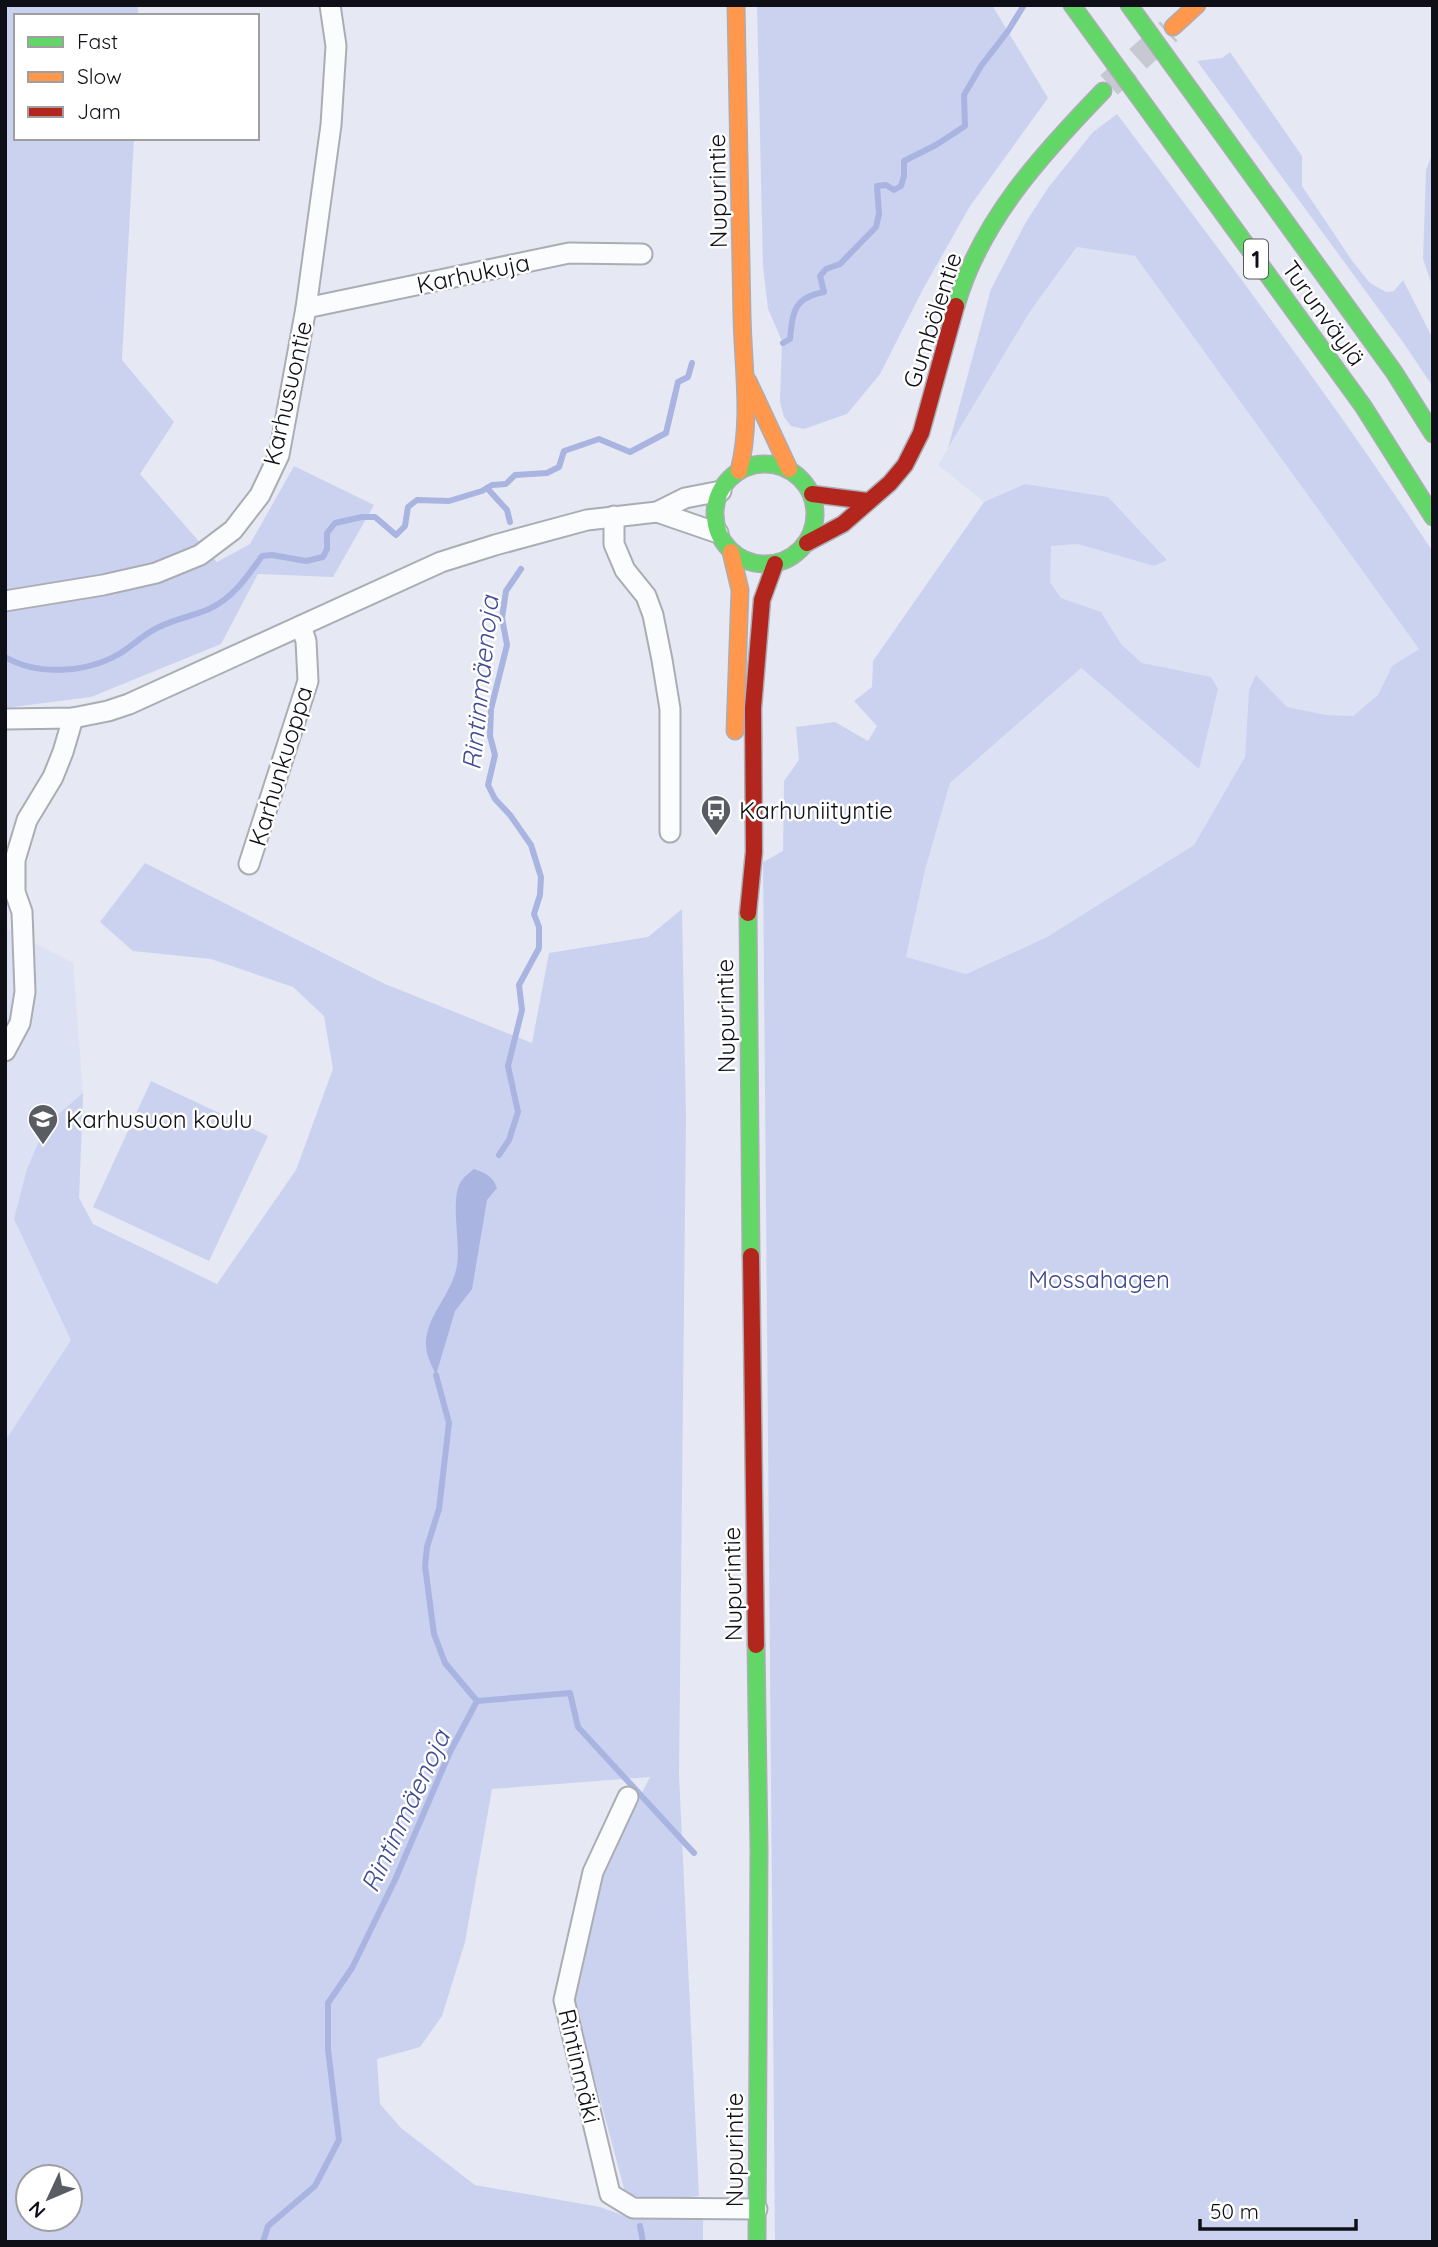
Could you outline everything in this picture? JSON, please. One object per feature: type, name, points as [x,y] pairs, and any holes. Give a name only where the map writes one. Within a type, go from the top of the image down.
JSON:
[{"type":"main road","name":"Nupurintie","points":[[736,5],[742,338],[746,376],[743,456],[739,471]]},
{"type":"main road","name":"Turunväylä","points":[[1072,5],[1363,406],[1433,517]]},
{"type":"main road","name":"Turunväylä","points":[[1129,5],[1394,372],[1433,434]]},
{"type":"main road","points":[[1173,27],[1197,5]]},
{"type":"main road","name":"Gumbölentie","points":[[807,543],[842,524],[890,483],[905,465],[921,433],[961,288],[985,236],[1028,173],[1056,139],[1103,91]]},
{"type":"main road","name":"Nupurintie","points":[[746,376],[789,469]]},
{"type":"main road","points":[[731,552],[759,565],[775,564],[799,553],[815,528],[816,510],[812,494],[803,479],[789,469],[772,464],[755,464],[739,471],[720,491],[715,512],[718,533],[731,552],[740,590],[736,749]]},
{"type":"main road","points":[[812,494],[867,501]]},
{"type":"main road","name":"Nupurintie","points":[[757,2242],[759,1849],[747,925],[754,852],[754,694],[762,600],[775,564]]},
{"type":"main road","name":"Nupurintie","points":[[736,854],[747,925]]},
{"type":"street","name":"Karhusuontie","points":[[5,601],[103,585],[156,573],[200,555],[233,530],[260,495],[279,454],[306,308],[331,125],[336,46],[330,5]]},
{"type":"street","name":"Karhukuja","points":[[306,308],[569,253],[642,254]]},
{"type":"street","points":[[5,719],[73,718],[108,711],[129,704],[441,562],[546,530],[614,516],[657,512],[685,498],[720,491]]},
{"type":"street","points":[[657,512],[718,533]]},
{"type":"street","points":[[614,516],[614,544],[625,570],[646,596],[653,615],[662,660],[670,709],[670,832]]},
{"type":"street","name":"Karhunkuoppa","points":[[249,864],[307,681],[308,658],[301,626]]},
{"type":"street","points":[[5,1051],[20,1023],[25,992],[22,912],[15,892],[15,860],[27,820],[53,777],[73,718]]},
{"type":"street","name":"Rintinmäki","points":[[628,1797],[593,1872],[564,2000],[610,2193],[633,2208],[757,2208]]},
{"type":"shaded area","points":[[1078,247],[1135,256],[1419,649],[1392,666],[1378,695],[1353,716],[1326,715],[1287,707],[1256,676],[1249,690],[1245,757],[1194,845],[1047,937],[965,974],[906,958],[925,870],[950,783],[1003,735],[1080,668],[1200,768],[1142,663],[1121,644],[1101,612],[1061,598],[1050,582],[1050,546],[1078,544],[1154,566],[1025,484],[984,502],[938,465],[1029,313]]},
{"type":"shaded area","name":"Karhusuon koulu","points":[[5,928],[73,963],[83,1093],[79,1198],[93,1224],[99,1298],[5,1441]]},
{"type":"shaded area","points":[[474,1169],[488,1176],[497,1188],[487,1200],[472,1289],[455,1311],[436,1375],[429,1361],[427,1334],[455,1274],[458,1255],[456,1197],[462,1180]]},
{"type":"green space","points":[[5,5],[138,5],[138,14],[14,14],[14,140],[134,140],[122,360],[174,422],[140,474],[217,562],[250,544],[294,466],[374,505],[333,577],[258,574],[221,644],[91,697],[5,708]]},
{"type":"green space","points":[[757,5],[992,5],[1048,98],[970,206],[922,291],[880,374],[847,414],[804,429],[791,426],[784,417],[780,402],[782,341],[768,309],[763,266]]},
{"type":"green space","points":[[1230,52],[1302,156],[1302,186],[1353,262],[1370,283],[1386,292],[1394,291],[1403,280],[1433,339],[1433,387],[1197,61],[1222,58]]},
{"type":"green space","name":"Mossahagen","points":[[1117,114],[1318,385],[1433,552],[1433,2242],[775,2242],[763,862],[783,851],[784,781],[799,760],[796,727],[835,722],[868,741],[877,726],[854,701],[872,687],[873,661],[984,502],[1025,484],[1108,497],[1167,560],[1154,566],[1078,544],[1051,546],[1050,582],[1061,598],[1101,612],[1121,644],[1142,663],[1211,677],[1218,689],[1199,769],[1081,668],[950,783],[925,870],[906,957],[966,974],[1047,937],[1194,845],[1245,757],[1249,690],[1256,675],[1287,707],[1326,715],[1353,716],[1378,695],[1392,666],[1419,649],[1135,256],[1077,247],[1029,313],[948,448],[991,289],[1026,222],[1048,188],[1093,132]]},
{"type":"green space","points":[[1433,152],[1433,288],[1423,259],[1426,170]]},
{"type":"green space","points":[[145,863],[385,984],[532,1043],[549,953],[648,937],[682,909],[686,1118],[679,1775],[699,2196],[652,2202],[625,2192],[573,1998],[602,1870],[650,1777],[492,1789],[465,1942],[442,2016],[420,2047],[377,2059],[380,2104],[401,2128],[475,2185],[600,2207],[630,2218],[703,2220],[703,2242],[5,2242],[5,1441],[71,1340],[14,1219],[27,1169],[46,1125],[83,1093],[79,1198],[93,1224],[217,1284],[296,1170],[333,1069],[324,1016],[293,987],[211,959],[133,951],[100,922]]},
{"type":"green space","points":[[151,1081],[268,1136],[209,1261],[93,1207]]},
{"type":"waterway","points":[[783,343],[790,339],[792,321],[800,302],[824,292],[820,276],[826,269],[840,264],[876,227],[879,214],[877,186],[886,185],[894,190],[901,186],[904,161],[965,126],[964,95],[1024,5]]},
{"type":"waterway","points":[[5,657],[18,663],[47,669],[62,670],[92,665],[119,654],[159,627],[218,604],[239,586],[262,556],[272,555],[306,561],[323,557],[327,549],[327,533],[335,523],[375,517],[396,535],[405,526],[408,507],[417,500],[449,501],[482,491],[492,485],[506,484],[515,475],[547,473],[559,467],[564,451],[599,439],[630,452],[666,433],[678,382],[688,377],[692,363]]},
{"type":"waterway","name":"Rintinmäenoja","points":[[487,488],[507,510],[510,522]]},
{"type":"waterway","name":"Rintinmäenoja","points":[[499,1155],[509,1140],[518,1112],[508,1066],[522,1010],[519,985],[539,948],[539,927],[534,914],[540,895],[541,877],[531,845],[495,799],[488,785],[495,755],[490,736],[491,709],[507,645],[502,618],[506,591],[521,569]]},
{"type":"waterway","name":"Rintinmäenoja","points":[[436,1375],[449,1423],[439,1509],[427,1547],[425,1566],[434,1634],[445,1663],[477,1701]]},
{"type":"waterway","points":[[477,1701],[570,1693],[578,1727],[694,1853]]},
{"type":"waterway","name":"Rintinmäenoja","points":[[263,2242],[268,2226],[315,2186],[339,2140],[328,2049],[328,2003],[352,1968],[395,1880],[450,1752],[477,1701]]},
{"type":"waterway","points":[[640,2226],[643,2242]]},
{"type":"tunnel","points":[[1109,85],[1169,31]]},
{"type":"traffic: fast","points":[[1072,5],[1363,406],[1433,517]]},
{"type":"traffic: fast","points":[[1129,5],[1394,372],[1433,434]]},
{"type":"traffic: fast","points":[[956,306],[967,275],[997,217],[1036,164],[1103,91]]},
{"type":"traffic: fast","points":[[765,464],[784,467],[801,478],[812,495],[815,514],[812,533],[801,550],[784,561],[765,564],[746,561],[729,550],[718,533],[715,514],[718,495],[729,478],[746,467],[765,464]]},
{"type":"traffic: fast","points":[[748,913],[751,1256]]},
{"type":"traffic: fast","points":[[756,1645],[759,1849],[757,2242]]},
{"type":"traffic: slow","points":[[736,5],[746,394],[745,433],[739,471]]},
{"type":"traffic: slow","points":[[1173,27],[1197,5]]},
{"type":"traffic: slow","points":[[748,381],[789,469]]},
{"type":"traffic: slow","points":[[731,552],[740,590],[735,731]]},
{"type":"traffic: jam","points":[[807,543],[843,524],[890,483],[905,465],[921,433],[956,306]]},
{"type":"traffic: jam","points":[[812,494],[867,501]]},
{"type":"traffic: jam","points":[[748,913],[754,852],[753,708],[762,600],[775,564]]},
{"type":"traffic: jam","points":[[751,1256],[756,1645]]},
{"type":"place","name":"Karhuniityntie","points":[[716,837]]},
{"type":"place","name":"Karhusuon koulu","points":[[43,1146]]}]
